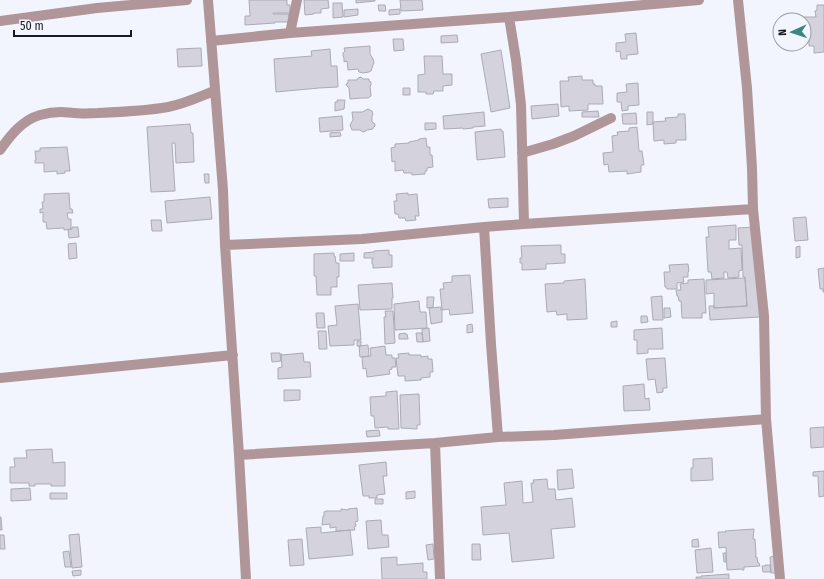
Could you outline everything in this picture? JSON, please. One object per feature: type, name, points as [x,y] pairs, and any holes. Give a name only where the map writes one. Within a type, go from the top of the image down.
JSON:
[{"type":"street","points":[[0,20],[97,8],[187,0]]},
{"type":"street","points":[[208,0],[223,190],[225,245],[246,579]]},
{"type":"street","points":[[290,33],[297,0]]},
{"type":"street","points":[[211,41],[290,33],[509,17],[699,0]]},
{"type":"street","points":[[738,0],[747,88],[753,209],[764,318],[766,419],[780,579]]},
{"type":"street","points":[[509,17],[521,105],[524,224]]},
{"type":"street","points":[[0,150],[16,130],[25,122],[39,115],[61,112],[98,113],[168,107],[214,91]]},
{"type":"street","points":[[522,152],[574,136],[611,118]]},
{"type":"street","points":[[225,245],[362,239],[484,227],[753,209]]},
{"type":"street","points":[[484,227],[498,437]]},
{"type":"street","points":[[0,378],[232,355]]},
{"type":"street","points":[[239,455],[435,443],[498,437],[554,435],[766,419]]},
{"type":"street","points":[[435,443],[440,579]]},
{"type":"building","points":[[249,0],[287,0],[287,5],[290,5],[290,13],[273,14],[289,14],[289,22],[245,25],[245,16],[250,16]]},
{"type":"building","points":[[304,0],[328,0],[329,8],[321,9],[321,13],[305,15]]},
{"type":"building","points":[[356,0],[375,0],[375,1],[356,3]]},
{"type":"building","points":[[400,0],[422,0],[423,10],[401,11]]},
{"type":"building","points":[[333,3],[342,3],[343,17],[333,18]]},
{"type":"building","points":[[378,5],[385,5],[386,11],[379,11]]},
{"type":"building","points":[[817,5],[824,5],[824,52],[814,53],[814,46],[812,46],[812,17],[816,17],[815,11],[817,10]]},
{"type":"building","points":[[358,9],[358,15],[344,17],[344,10]]},
{"type":"building","points":[[400,9],[400,14],[389,15],[389,10]]},
{"type":"building","points":[[636,33],[638,54],[627,55],[627,59],[621,59],[620,51],[616,52],[616,43],[626,42],[625,34]]},
{"type":"building","points":[[457,35],[458,42],[441,43],[441,36]]},
{"type":"building","points":[[393,39],[403,39],[404,50],[394,51]]},
{"type":"building","points":[[370,46],[370,54],[374,63],[371,71],[363,73],[359,72],[358,69],[348,70],[347,61],[344,62],[344,48]]},
{"type":"building","points":[[201,48],[202,66],[178,67],[177,49]]},
{"type":"building","points":[[330,49],[331,66],[337,66],[338,87],[276,92],[274,59],[312,56],[311,51]]},
{"type":"building","points":[[501,50],[510,108],[491,112],[481,54]]},
{"type":"building","points":[[424,56],[442,56],[443,74],[452,74],[452,85],[443,86],[443,91],[434,91],[433,94],[418,92],[418,75],[425,74]]},
{"type":"building","points":[[582,76],[582,80],[593,80],[593,84],[595,84],[595,86],[602,86],[603,104],[588,104],[588,110],[569,111],[569,106],[561,107],[560,81],[569,81],[568,77]]},
{"type":"building","points":[[361,77],[363,79],[369,79],[371,82],[371,96],[368,98],[350,99],[349,88],[346,84],[348,83],[348,80],[357,80]]},
{"type":"building","points":[[638,83],[639,105],[628,106],[628,110],[622,111],[621,102],[617,102],[617,93],[627,92],[626,84]]},
{"type":"building","points":[[403,88],[410,88],[410,95],[403,95]]},
{"type":"building","points":[[337,100],[345,100],[344,109],[335,111],[335,102],[338,102]]},
{"type":"building","points":[[558,104],[559,116],[532,119],[531,106]]},
{"type":"building","points":[[368,109],[372,111],[373,114],[372,122],[375,126],[373,129],[363,132],[360,130],[352,130],[350,125],[353,120],[352,112],[363,112]]},
{"type":"building","points":[[598,111],[599,117],[582,117],[582,112]]},
{"type":"building","points":[[484,112],[485,126],[463,129],[444,129],[443,116]]},
{"type":"building","points":[[647,112],[653,112],[653,124],[647,125]]},
{"type":"building","points":[[636,113],[637,124],[623,124],[622,114]]},
{"type":"building","points":[[678,114],[685,114],[686,140],[676,140],[676,143],[664,144],[664,140],[654,141],[653,122],[666,121],[665,118],[678,117]]},
{"type":"building","points":[[342,116],[343,130],[320,132],[319,118]]},
{"type":"building","points":[[425,123],[436,123],[436,129],[425,130]]},
{"type":"building","points":[[190,124],[191,133],[193,133],[194,162],[176,163],[175,143],[172,143],[175,191],[151,192],[147,127]]},
{"type":"building","points":[[637,127],[639,151],[642,151],[644,165],[641,165],[641,172],[627,174],[627,171],[609,172],[608,164],[604,165],[603,153],[613,152],[612,136],[618,135],[617,132],[629,131],[629,128]]},
{"type":"building","points":[[501,129],[501,131],[503,131],[505,157],[477,160],[475,132]]},
{"type":"building","points":[[340,132],[341,136],[330,137],[330,133]]},
{"type":"building","points":[[426,138],[427,147],[430,147],[430,155],[432,155],[433,167],[427,168],[425,174],[412,175],[412,173],[404,173],[403,170],[395,171],[395,161],[392,162],[391,148],[395,147],[395,144],[409,143]]},
{"type":"building","points":[[67,147],[70,171],[57,174],[57,171],[44,172],[44,163],[35,163],[35,151],[40,151],[40,148]]},
{"type":"building","points":[[204,174],[209,174],[209,183],[205,183]]},
{"type":"building","points":[[69,193],[70,209],[72,209],[73,213],[67,213],[68,219],[71,219],[71,229],[47,229],[46,222],[43,222],[43,212],[40,213],[40,209],[43,209],[42,202],[44,202],[44,194]]},
{"type":"building","points":[[408,193],[408,195],[417,194],[419,216],[415,216],[416,220],[406,221],[405,218],[399,218],[398,214],[395,214],[394,201],[397,201],[396,194]]},
{"type":"building","points":[[210,197],[212,219],[167,223],[165,201]]},
{"type":"building","points":[[508,198],[508,207],[489,208],[488,199]]},
{"type":"building","points":[[806,217],[808,240],[795,241],[793,218]]},
{"type":"building","points":[[151,220],[161,220],[162,231],[152,231]]},
{"type":"building","points":[[736,225],[736,240],[729,240],[729,249],[741,248],[742,270],[739,271],[739,277],[728,278],[727,272],[724,272],[724,278],[712,279],[711,272],[708,272],[706,237],[709,237],[708,227]]},
{"type":"building","points":[[72,227],[78,227],[79,237],[69,238],[68,230],[72,229]]},
{"type":"building","points":[[755,227],[760,317],[710,320],[709,306],[714,306],[714,308],[747,306],[745,277],[743,277],[742,245],[739,245],[738,228]]},
{"type":"building","points":[[76,243],[77,258],[69,259],[68,244]]},
{"type":"building","points":[[561,245],[561,254],[565,254],[565,263],[546,264],[546,269],[522,270],[522,263],[520,263],[520,258],[522,258],[521,246]]},
{"type":"building","points":[[800,246],[800,257],[796,258],[796,247]]},
{"type":"building","points":[[389,250],[389,255],[392,255],[392,267],[373,268],[373,258],[364,258],[364,253]]},
{"type":"building","points":[[334,253],[336,263],[339,263],[337,287],[331,287],[331,295],[317,295],[316,276],[314,276],[314,254]]},
{"type":"building","points":[[354,253],[354,261],[340,261],[340,254]]},
{"type":"building","points":[[688,264],[688,277],[683,277],[684,282],[677,283],[677,289],[667,289],[665,287],[664,272],[670,272],[669,265]]},
{"type":"building","points":[[824,268],[823,292],[823,289],[820,289],[818,269]]},
{"type":"building","points":[[470,275],[473,313],[450,315],[449,309],[442,310],[440,289],[444,289],[443,283],[452,282],[452,276]]},
{"type":"building","points":[[745,278],[747,306],[714,308],[714,293],[706,294],[706,280]]},
{"type":"building","points":[[585,279],[587,319],[567,320],[567,314],[557,315],[556,311],[547,312],[545,284],[564,283],[564,281]]},
{"type":"building","points":[[704,279],[706,313],[702,313],[702,318],[682,318],[681,301],[679,301],[676,290],[681,290],[680,284],[688,283],[688,280]]},
{"type":"building","points":[[392,283],[392,309],[360,310],[358,285]]},
{"type":"building","points":[[662,296],[663,320],[653,320],[651,297]]},
{"type":"building","points":[[427,297],[434,297],[433,307],[427,308]]},
{"type":"building","points":[[419,301],[420,312],[426,312],[427,328],[395,330],[394,304]]},
{"type":"building","points":[[358,304],[361,340],[354,340],[354,345],[330,346],[328,326],[337,325],[335,306]]},
{"type":"building","points":[[441,307],[442,322],[431,324],[429,308]]},
{"type":"building","points":[[664,308],[670,308],[671,317],[664,318]]},
{"type":"building","points":[[385,311],[393,311],[395,343],[385,344]]},
{"type":"building","points":[[316,313],[324,313],[325,328],[317,328]]},
{"type":"building","points":[[641,316],[647,316],[648,322],[641,323]]},
{"type":"building","points":[[617,321],[617,327],[611,327],[611,322]]},
{"type":"building","points":[[472,324],[473,332],[467,333],[467,325]]},
{"type":"building","points":[[429,328],[430,341],[423,342],[422,329]]},
{"type":"building","points":[[662,328],[663,349],[648,349],[648,353],[637,354],[637,340],[634,340],[634,330]]},
{"type":"building","points":[[318,331],[326,331],[327,349],[319,349]]},
{"type":"building","points":[[416,333],[422,333],[423,342],[417,342]]},
{"type":"building","points":[[399,334],[407,334],[408,339],[399,339]]},
{"type":"building","points":[[357,341],[361,341],[361,346],[357,346]]},
{"type":"building","points":[[368,345],[369,356],[360,357],[359,346]]},
{"type":"building","points":[[385,346],[386,355],[392,355],[392,358],[395,358],[396,367],[392,367],[392,369],[389,370],[390,374],[367,377],[366,368],[363,369],[362,357],[371,356],[370,348]]},
{"type":"building","points":[[271,353],[280,353],[281,361],[272,362]]},
{"type":"building","points":[[303,353],[304,362],[310,362],[311,377],[278,379],[278,368],[282,367],[281,354]]},
{"type":"building","points":[[409,353],[409,355],[421,355],[421,357],[428,356],[428,359],[432,359],[433,372],[430,372],[430,377],[421,378],[421,380],[405,381],[405,376],[398,376],[396,358],[399,358],[398,354]]},
{"type":"building","points":[[665,358],[667,388],[663,388],[663,392],[657,393],[655,379],[648,380],[646,359]]},
{"type":"building","points":[[644,384],[645,399],[649,398],[650,410],[624,411],[623,386]]},
{"type":"building","points":[[284,390],[300,390],[300,400],[284,401]]},
{"type":"building","points":[[397,391],[399,429],[388,429],[388,427],[375,428],[374,416],[371,416],[370,397],[386,396],[386,392]]},
{"type":"building","points":[[419,394],[420,425],[417,425],[417,429],[401,428],[400,395]]},
{"type":"building","points":[[824,427],[824,447],[811,448],[810,428]]},
{"type":"building","points":[[379,430],[380,436],[367,437],[366,431]]},
{"type":"building","points":[[52,449],[53,463],[65,462],[65,486],[35,484],[35,486],[29,486],[29,483],[10,483],[10,467],[15,467],[14,458],[27,458],[26,450]]},
{"type":"building","points":[[712,458],[713,480],[691,481],[693,459]]},
{"type":"building","points":[[386,462],[387,476],[383,476],[385,494],[377,495],[377,498],[363,496],[359,465]]},
{"type":"building","points":[[572,469],[574,488],[558,490],[557,470]]},
{"type":"building","points":[[824,471],[824,496],[819,497],[818,476],[813,476],[813,472]]},
{"type":"building","points":[[547,479],[548,489],[555,489],[556,500],[572,498],[575,527],[551,529],[554,558],[512,562],[509,533],[483,535],[481,507],[506,505],[504,483],[522,481],[523,503],[533,502],[531,483],[534,483],[533,480]]},
{"type":"building","points":[[30,488],[31,500],[11,501],[11,489]]},
{"type":"building","points":[[415,491],[415,498],[406,499],[406,492]]},
{"type":"building","points":[[50,493],[67,493],[67,499],[50,499]]},
{"type":"building","points":[[375,499],[383,499],[383,504],[375,504]]},
{"type":"building","points":[[357,508],[358,521],[355,522],[355,530],[336,531],[336,527],[330,528],[330,524],[322,525],[324,512],[326,511],[341,511],[341,509],[348,510]]},
{"type":"building","points":[[1,517],[2,530],[0,530]]},
{"type":"building","points":[[381,520],[382,535],[388,535],[389,547],[368,549],[366,521]]},
{"type":"building","points":[[321,527],[321,533],[350,530],[353,555],[309,559],[306,528]]},
{"type":"building","points":[[754,529],[753,539],[755,539],[755,557],[757,557],[760,566],[744,567],[744,570],[727,570],[726,547],[719,548],[718,532]]},
{"type":"building","points":[[79,534],[82,567],[72,568],[69,535]]},
{"type":"building","points":[[0,535],[4,535],[5,549],[0,549]]},
{"type":"building","points":[[302,539],[304,565],[290,566],[288,540]]},
{"type":"building","points":[[698,539],[699,547],[692,547],[692,540]]},
{"type":"building","points":[[433,544],[434,559],[428,560],[426,545]]},
{"type":"building","points":[[472,544],[480,544],[481,560],[472,560]]},
{"type":"building","points":[[711,548],[713,572],[697,573],[695,550]]},
{"type":"building","points":[[69,551],[71,567],[65,567],[63,552]]},
{"type":"building","points":[[723,553],[726,553],[726,562],[724,562]]},
{"type":"building","points":[[777,556],[778,573],[771,573],[770,557]]},
{"type":"building","points":[[397,557],[397,565],[423,563],[423,572],[427,572],[427,579],[382,579],[381,558]]},
{"type":"building","points":[[770,565],[771,572],[763,572],[762,566]]},
{"type":"building","points":[[81,570],[81,575],[73,576],[72,571]]},
{"type":"building","points":[[729,574],[729,579],[696,579],[696,577],[701,576]]}]
